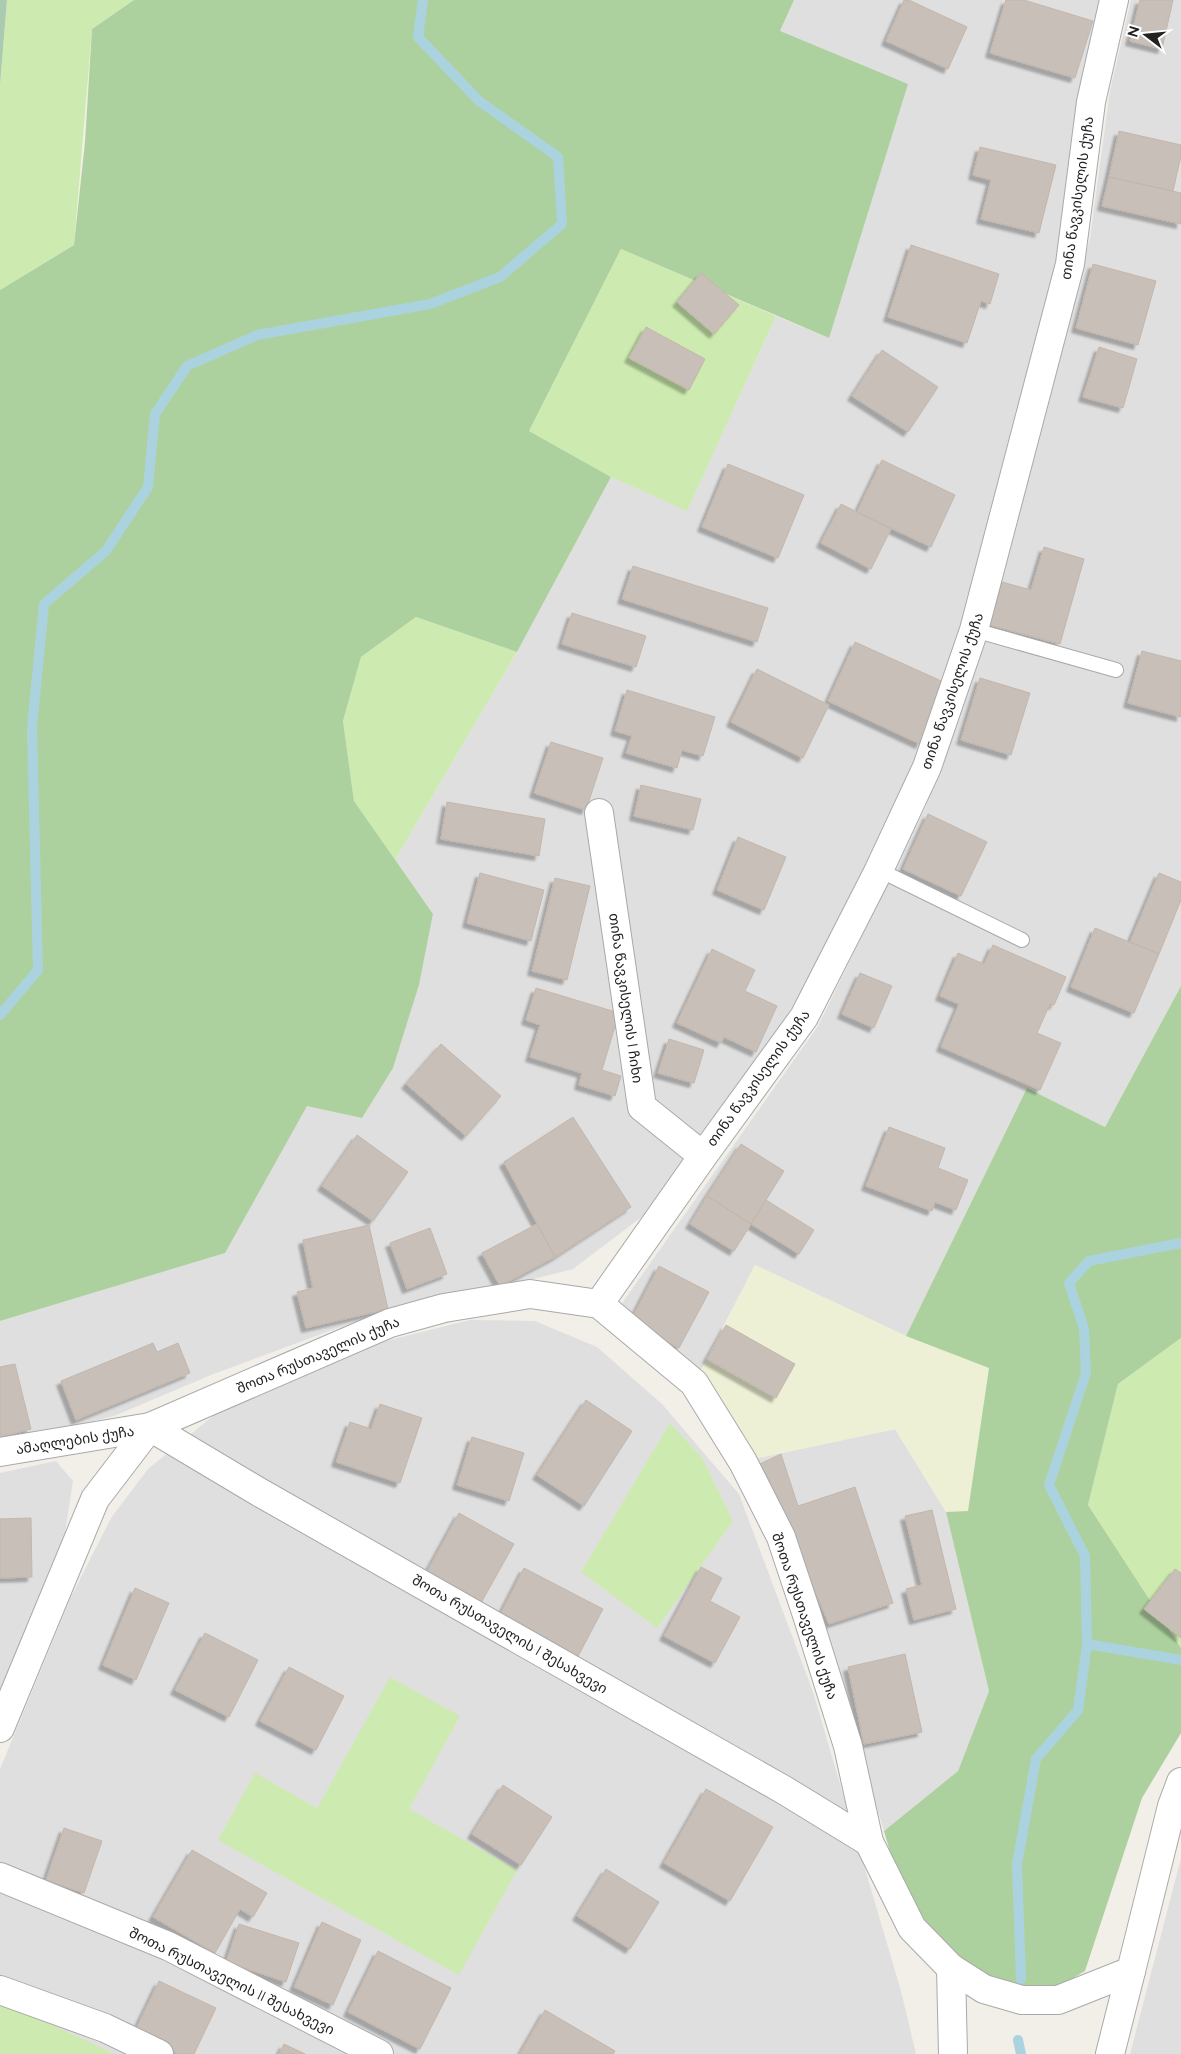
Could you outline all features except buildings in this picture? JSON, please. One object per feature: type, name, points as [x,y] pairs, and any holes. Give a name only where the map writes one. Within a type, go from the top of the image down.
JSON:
[{"type":"street","name":"თინა წავკისელის ქუჩა","points":[[599,1304],[804,1017],[879,870],[927,767],[974,630],[1070,264],[1091,102],[1114,0]]},
{"type":"street","name":"თინა წავკისელის I ჩიხი","points":[[599,813],[642,1107],[703,1156]]},
{"type":"street","name":"შოთა რუსთაველის ქუჩა","points":[[0,1728],[95,1499],[150,1427],[390,1322],[444,1308],[530,1294],[599,1304],[694,1383],[748,1470],[781,1537],[807,1615],[848,1746],[869,1842],[912,1928],[950,1968],[984,1989],[1022,2000],[1058,2000],[1131,1971]]},
{"type":"street","name":"ამაღლების ქუჩა","points":[[0,1452],[150,1427]]},
{"type":"street","name":"შოთა რუსთაველის I შესახვევი","points":[[150,1427],[259,1492],[784,1790],[869,1842]]},
{"type":"street","points":[[1110,2054],[1172,1806],[1181,1782]]},
{"type":"street","name":"შოთა რუსთაველის II შესახვევი","points":[[0,1876],[168,1946],[379,2054]]},
{"type":"street","points":[[950,1968],[953,2054]]},
{"type":"street","points":[[0,1990],[105,2028],[160,2054]]},
{"type":"lane","points":[[974,630],[1116,670]]},
{"type":"lane","points":[[879,870],[1022,940]]},
{"type":"shaded area","points":[[794,0],[1105,0],[1063,259],[956,659],[917,765],[860,883],[766,1055],[643,1216],[573,1269],[478,1293],[401,1307],[332,1330],[211,1375],[114,1416],[0,1444],[0,1321],[224,1253],[307,1105],[362,1118],[393,1067],[419,985],[433,914],[395,860],[517,652],[611,477],[687,510],[776,316],[829,338],[780,31]]},
{"type":"shaded area","points":[[1131,0],[1181,0],[1181,986],[1105,1127],[1027,1088],[906,1336],[755,1265],[696,1380],[615,1313],[818,1026],[926,806],[985,622],[1090,238],[1110,91]]},
{"type":"shaded area","points":[[470,1320],[535,1321],[597,1347],[662,1404],[739,1494],[813,1692],[901,1991],[916,2054],[0,2054],[0,1769],[71,1597],[111,1518],[148,1469],[245,1390],[341,1352]]},
{"type":"shaded area","points":[[895,1429],[946,1512],[989,1691],[958,1771],[884,1831],[836,1675],[754,1459]]},
{"type":"shaded area","points":[[56,1461],[73,1481],[65,1533],[0,1694],[0,1473]]},
{"type":"shaded area","points":[[1181,1858],[1181,2054],[1130,2054]]},
{"type":"green space","points":[[0,0],[7,0],[0,85]]},
{"type":"green space","points":[[7,0],[134,0],[92,29],[74,245],[0,290],[0,85]]},
{"type":"green space","points":[[134,0],[794,0],[780,31],[908,84],[829,338],[621,249],[529,431],[611,477],[517,652],[416,617],[361,657],[343,721],[354,801],[433,914],[419,985],[393,1068],[362,1118],[307,1106],[225,1253],[0,1321],[0,290],[74,245],[85,142],[92,29]]},
{"type":"green space","points":[[621,249],[776,316],[687,511],[611,477],[529,431]]},
{"type":"green space","points":[[416,617],[517,652],[395,860],[354,801],[343,721],[361,657]]},
{"type":"green space","points":[[1181,986],[1181,1338],[1118,1384],[1088,1505],[1181,1648],[1181,1733],[1142,1798],[1085,1971],[1048,1993],[995,1990],[949,1957],[898,1879],[884,1831],[958,1771],[989,1691],[946,1512],[968,1511],[989,1368],[906,1336],[1027,1088],[1105,1127]]},
{"type":"green space","points":[[755,1265],[906,1336],[989,1368],[968,1512],[946,1512],[895,1429],[754,1459],[696,1380]]},
{"type":"green space","points":[[1181,1338],[1181,1648],[1088,1505],[1118,1384]]},
{"type":"green space","points":[[670,1423],[702,1458],[733,1521],[657,1628],[581,1572]]},
{"type":"green space","points":[[390,1677],[460,1716],[409,1809],[517,1870],[459,1975],[218,1840],[255,1773],[317,1808]]},
{"type":"green space","points":[[0,2001],[115,2054],[0,2054]]},
{"type":"waterway","points":[[0,1015],[38,970],[32,728],[44,604],[106,551],[148,487],[155,414],[187,366],[257,335],[430,304],[500,277],[562,224],[558,157],[479,101],[418,37],[423,0]]},
{"type":"waterway","points":[[1021,1979],[1017,1864],[1036,1759],[1078,1710],[1087,1644],[1085,1556],[1049,1485],[1086,1373],[1084,1329],[1069,1283],[1089,1261],[1181,1243]]},
{"type":"waterway","points":[[1087,1644],[1181,1660]]},
{"type":"waterway","points":[[1018,2040],[1021,2054]]}]
